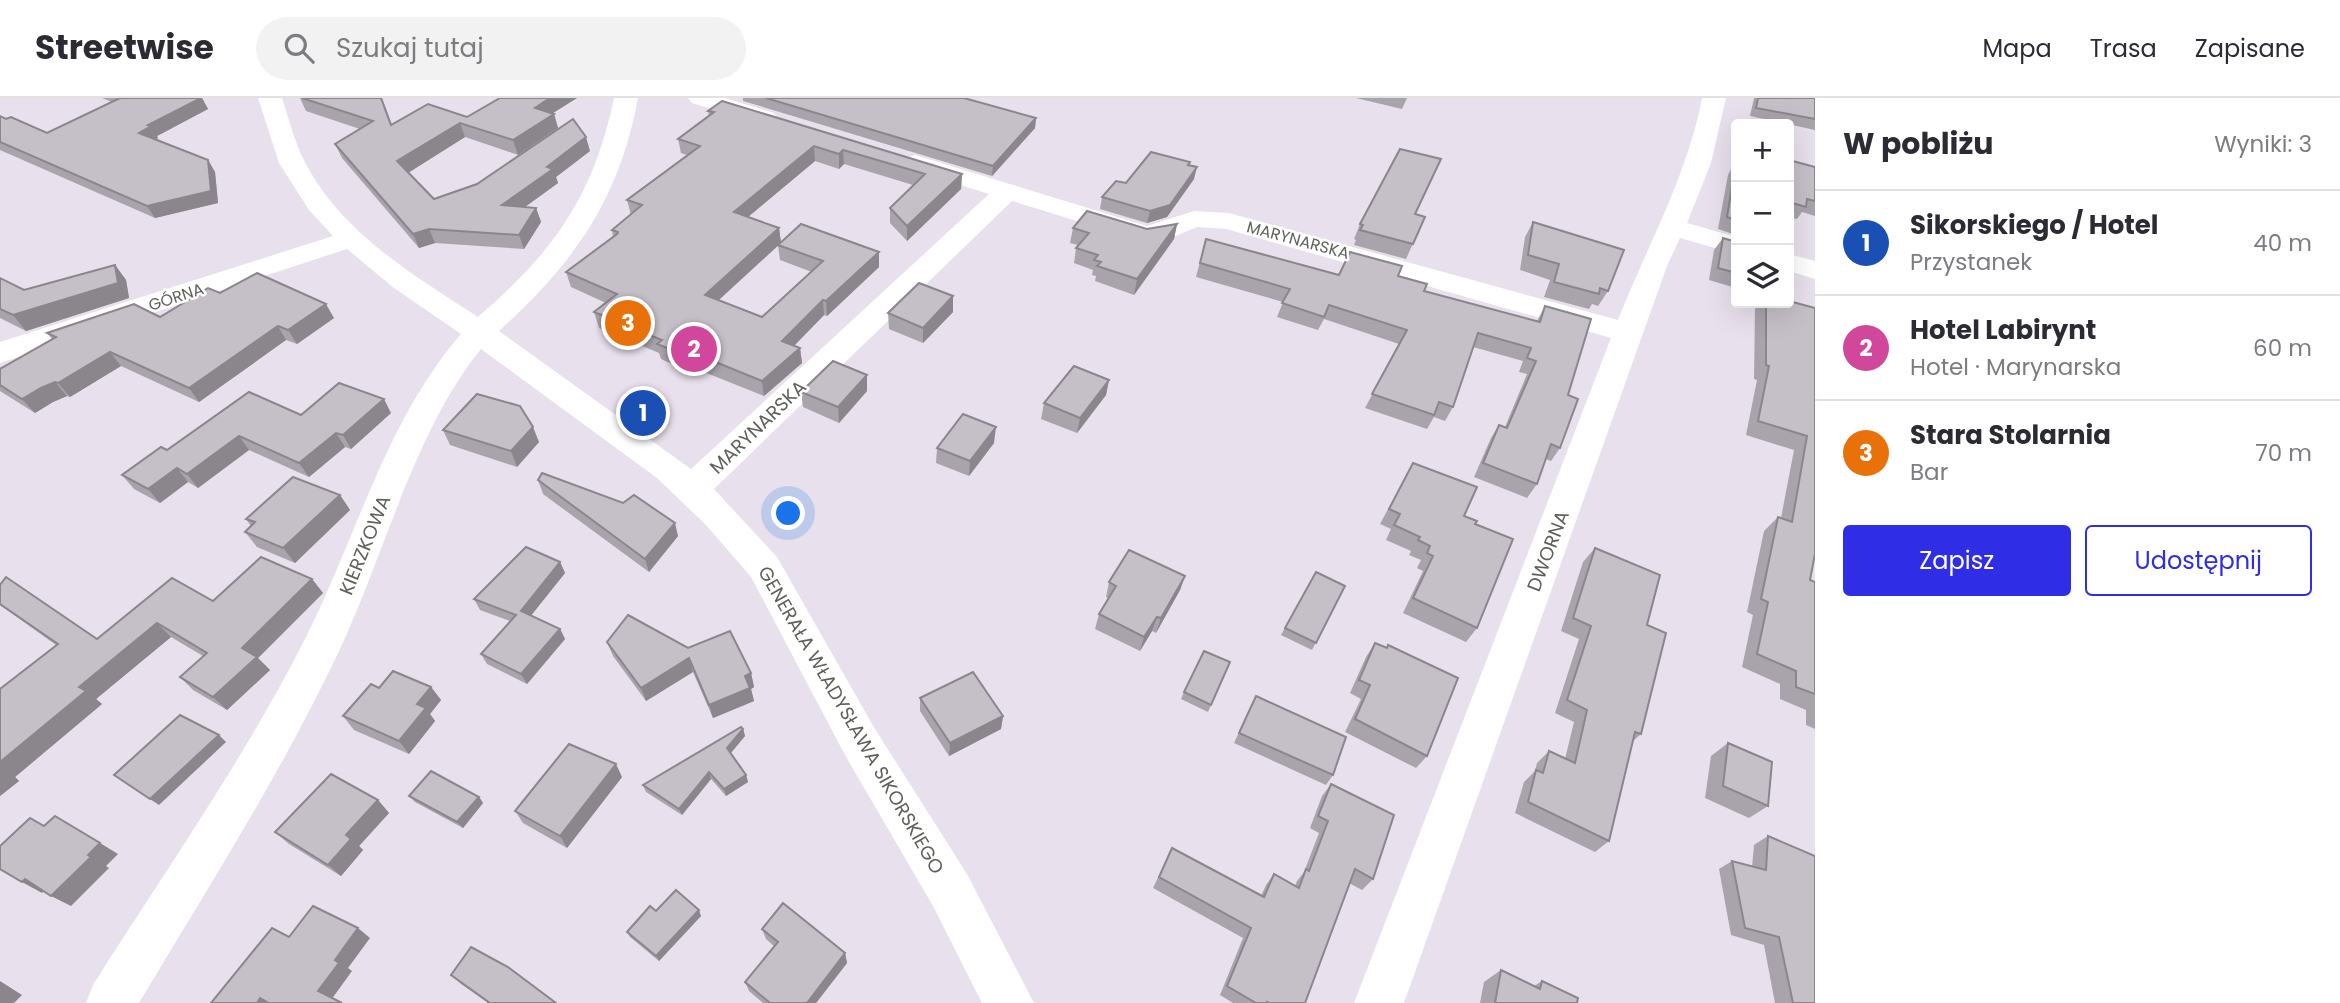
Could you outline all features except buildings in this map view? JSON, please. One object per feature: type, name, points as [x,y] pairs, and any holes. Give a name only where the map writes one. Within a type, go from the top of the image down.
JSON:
[{"type":"street","name":"GENERAŁA WŁADYSŁAWA SIKORSKIEGO","points":[[270,98],[292,163],[318,204],[351,239],[404,282],[479,332],[643,450],[692,489],[719,515],[764,567],[860,742],[950,890],[1009,1003]]},
{"type":"street","name":"KIERZKOWA","points":[[111,1003],[278,729],[342,601],[414,431],[446,376],[479,332],[542,274],[570,237],[615,143],[626,98]]},
{"type":"street","points":[[700,98],[794,126]]},
{"type":"street","name":"DWORNA","points":[[1378,1003],[1653,266],[1690,181],[1714,98]]},
{"type":"street","name":"MARYNARSKA","points":[[887,155],[1145,234],[1166,232],[1192,220],[1215,218],[1630,332]]},
{"type":"street","name":"MARYNARSKA","points":[[692,489],[730,456],[902,287],[1008,191]]},
{"type":"street","points":[[1672,227],[1733,245]]},
{"type":"street","name":"GÓRNA","points":[[0,353],[351,239]]},
{"type":"street","points":[[1794,264],[1815,270]]},
{"type":"place","name":"Stara Stolarnia","points":[[628,323]]},
{"type":"place","name":"Hotel Labirynt","points":[[694,349]]},
{"type":"place","name":"Sikorskiego / Hotel","points":[[643,413]]}]
